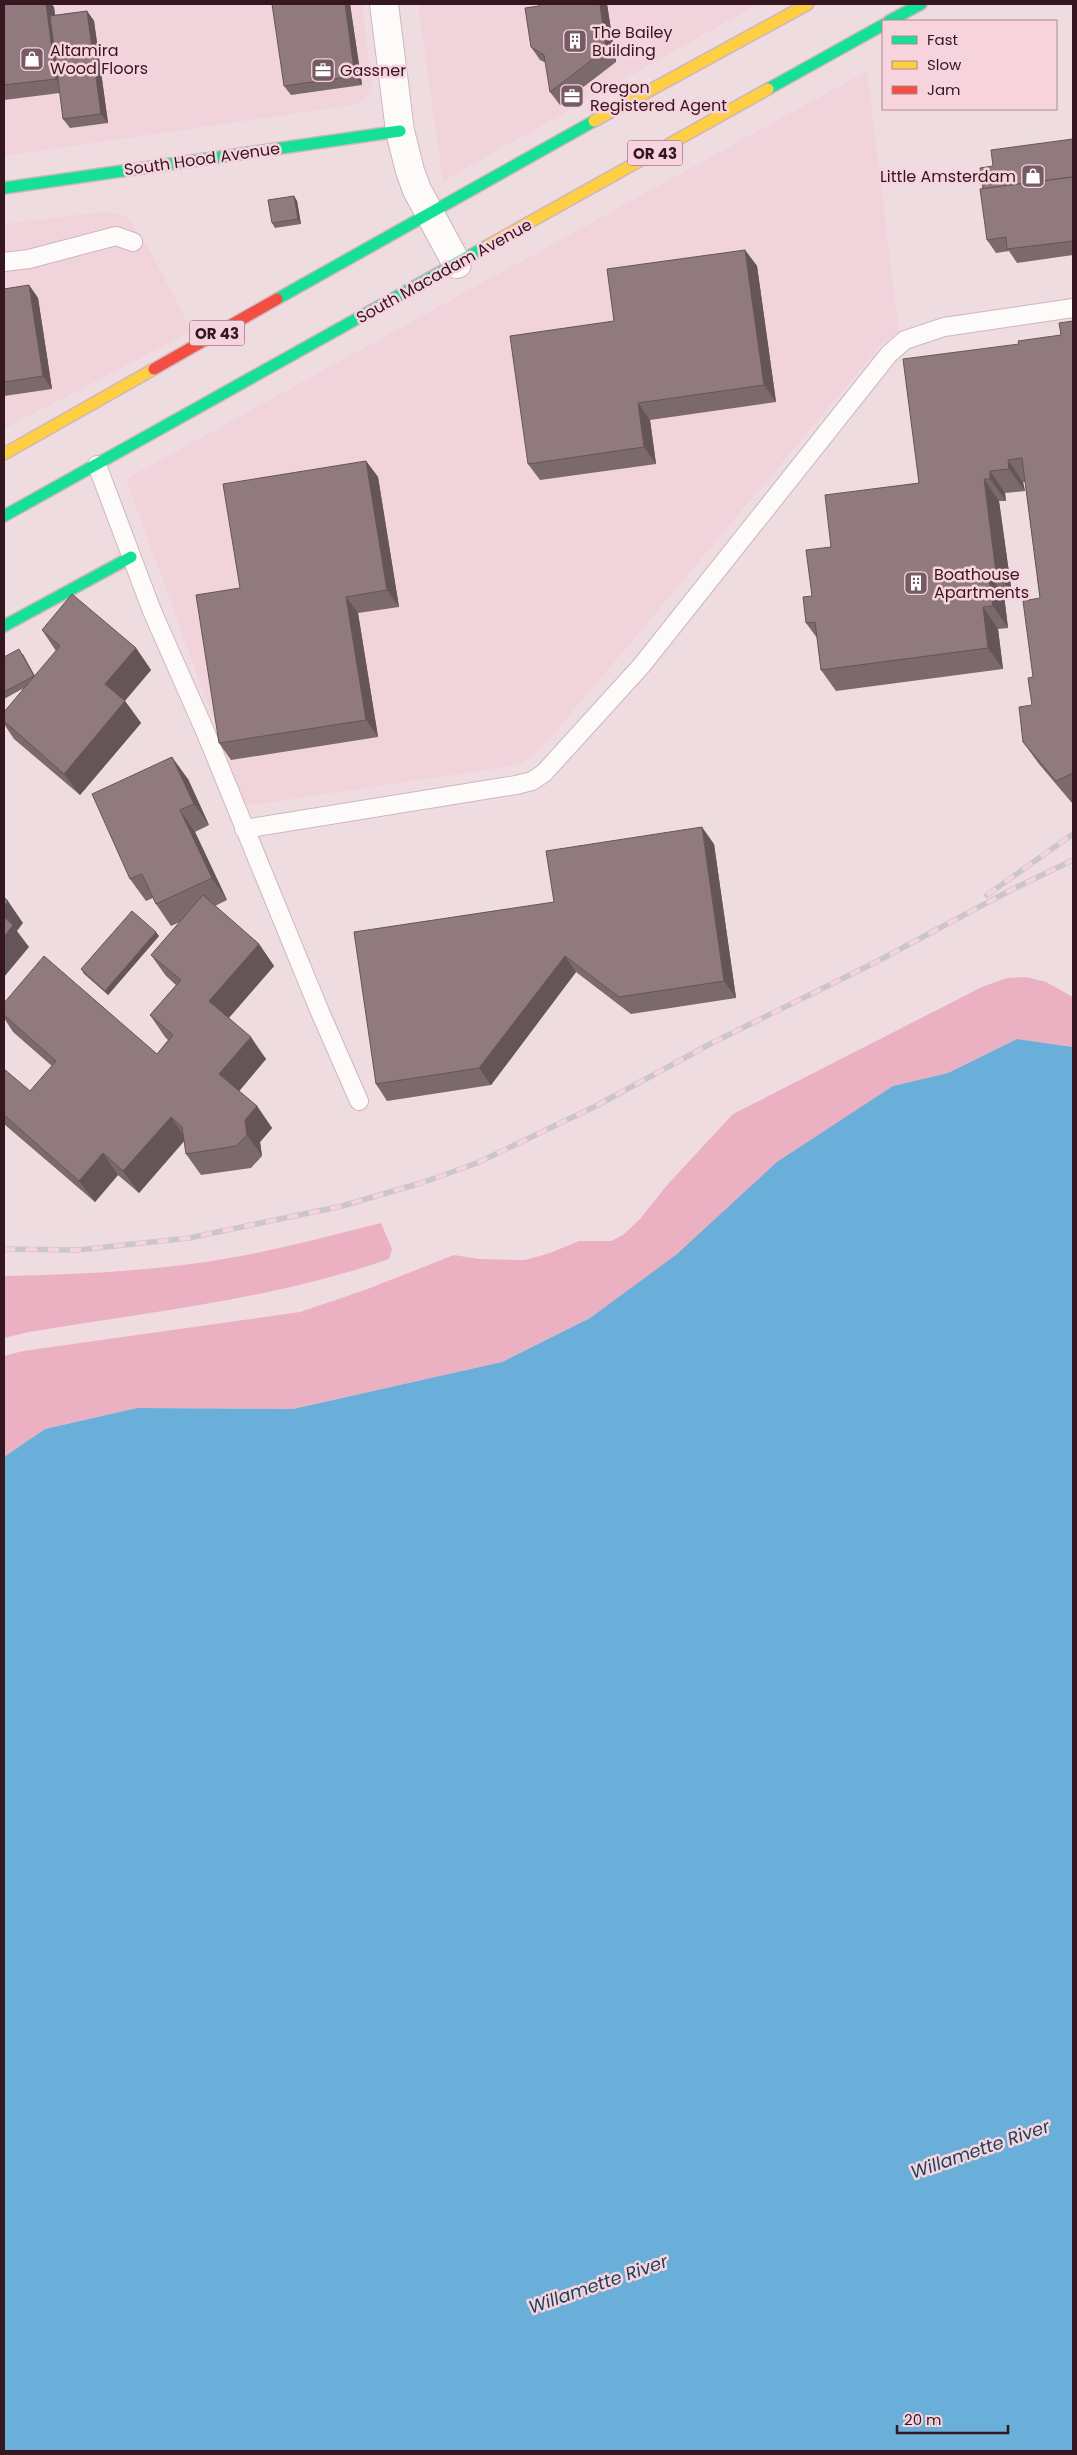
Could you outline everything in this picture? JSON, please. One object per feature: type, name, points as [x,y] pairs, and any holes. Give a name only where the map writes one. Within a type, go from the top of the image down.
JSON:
[{"type":"main road","name":"OR 43","points":[[4,454],[430,212],[808,4]]},
{"type":"main road","points":[[891,20],[920,4]]},
{"type":"main road","name":"South Macadam Avenue","points":[[4,516],[290,354],[457,264],[882,26]]},
{"type":"main road","name":"South Hood Avenue","points":[[4,188],[400,131]]},
{"type":"main road","points":[[4,626],[131,557]]},
{"type":"street","points":[[384,4],[400,131],[410,171],[417,190],[457,264]]},
{"type":"lane","points":[[4,262],[29,259],[116,236],[133,242]]},
{"type":"lane","points":[[244,829],[516,785],[532,780],[544,773],[642,665],[889,354],[904,340],[944,327],[1073,308]]},
{"type":"lane","points":[[97,465],[131,557],[320,1012],[359,1101]]},
{"type":"shaded area","points":[[4,4],[362,4],[372,86],[363,101],[353,105],[4,156]]},
{"type":"shaded area","name":"The Bailey Building","points":[[418,4],[758,4],[443,181]]},
{"type":"shaded area","points":[[867,71],[899,331],[880,346],[542,748],[518,765],[245,806],[126,479]]},
{"type":"shaded area","points":[[109,211],[128,218],[150,251],[192,331],[4,429],[4,224]]},
{"type":"shaded area","points":[[1026,977],[1046,982],[1073,997],[1073,1047],[1017,1039],[948,1073],[893,1086],[676,1256],[590,1318],[502,1362],[293,1409],[137,1408],[45,1429],[4,1457],[4,1356],[23,1351],[300,1312],[365,1290],[454,1255],[479,1259],[525,1260],[550,1253],[579,1241],[611,1241],[623,1235],[640,1219],[668,1184],[733,1114],[982,987],[1007,978]]},
{"type":"shaded area","points":[[381,1223],[392,1249],[389,1259],[346,1273],[211,1303],[29,1332],[4,1338],[4,1276],[97,1273],[215,1261],[263,1252]]},
{"type":"water","name":"Willamette River","points":[[1017,1039],[1073,1047],[1073,2451],[4,2451],[4,1457],[45,1429],[137,1408],[293,1409],[502,1362],[590,1318],[676,1255],[777,1162],[893,1086],[948,1073]]},
{"type":"building","name":"Altamira Wood Floors","points":[[4,4],[46,4],[56,79],[4,85]]},
{"type":"building","points":[[272,4],[345,4],[355,76],[284,86]]},
{"type":"building","name":"The Bailey Building","points":[[539,4],[600,4],[606,49],[550,92],[544,55],[531,47],[525,8],[539,6]]},
{"type":"building","points":[[87,11],[101,114],[63,119],[50,16]]},
{"type":"building","name":"Little Amsterdam","points":[[1073,139],[1073,177],[983,189],[980,168],[993,166],[991,150]]},
{"type":"building","points":[[1073,177],[1073,241],[1007,249],[1006,237],[987,240],[980,189]]},
{"type":"building","points":[[294,196],[298,219],[272,223],[268,200]]},
{"type":"building","points":[[745,250],[764,385],[638,403],[644,447],[528,464],[510,336],[614,321],[607,269]]},
{"type":"building","points":[[29,285],[43,376],[4,382],[4,289]]},
{"type":"building","name":"Boathouse Apartments","points":[[1073,321],[1073,773],[1056,781],[1023,742],[1019,707],[1032,705],[1028,678],[1033,677],[1023,601],[1040,598],[1022,458],[1008,460],[1009,469],[990,471],[990,479],[984,479],[996,572],[988,574],[993,606],[983,607],[988,648],[821,670],[815,622],[806,623],[803,597],[812,596],[806,550],[831,547],[825,495],[919,483],[903,359],[1019,344],[1018,341],[1061,335],[1059,323]]},
{"type":"building","points":[[366,461],[387,590],[346,597],[366,720],[219,743],[196,595],[240,588],[223,484]]},
{"type":"building","points":[[72,594],[136,648],[105,684],[125,701],[64,774],[4,721],[4,712],[60,646],[42,630]]},
{"type":"building","points":[[19,649],[34,676],[4,692],[4,657]]},
{"type":"building","points":[[172,757],[194,804],[180,810],[212,878],[156,904],[142,874],[130,879],[92,794]]},
{"type":"building","points":[[702,827],[724,981],[619,997],[565,956],[479,1068],[376,1084],[354,932],[554,902],[546,851]]},
{"type":"building","points":[[203,895],[259,944],[209,1001],[251,1037],[219,1074],[257,1106],[245,1120],[247,1135],[236,1146],[186,1154],[182,1127],[171,1117],[123,1171],[103,1153],[79,1181],[4,1115],[4,1069],[30,1091],[56,1061],[4,1015],[4,1003],[44,956],[157,1054],[173,1035],[150,1015],[181,980],[151,955]]},
{"type":"building","points":[[4,897],[8,901],[4,906]]},
{"type":"building","points":[[132,911],[156,932],[105,991],[81,969]]},
{"type":"building","points":[[4,917],[13,925],[4,937]]},
{"type":"railway","points":[[987,895],[1073,834]]},
{"type":"railway","points":[[4,1249],[78,1250],[189,1238],[342,1206],[421,1183],[477,1163],[596,1106],[714,1042],[874,963],[1009,891],[1073,860]]},
{"type":"traffic: fast","points":[[891,20],[921,4]]},
{"type":"traffic: fast","points":[[768,89],[882,26]]},
{"type":"traffic: fast","points":[[277,299],[594,121]]},
{"type":"traffic: fast","points":[[4,188],[400,131]]},
{"type":"traffic: fast","points":[[4,516],[487,246]]},
{"type":"traffic: fast","points":[[4,626],[131,557]]},
{"type":"traffic: slow","points":[[594,121],[808,4]]},
{"type":"traffic: slow","points":[[487,246],[768,89]]},
{"type":"traffic: slow","points":[[4,454],[154,369]]},
{"type":"traffic: jam","points":[[154,369],[277,299]]},
{"type":"place","name":"The Bailey Building","points":[[575,41]]},
{"type":"place","name":"Altamira Wood Floors","points":[[32,59]]},
{"type":"place","name":"Gassner","points":[[323,70]]},
{"type":"place","name":"Oregon Registered Agent","points":[[572,96]]},
{"type":"place","name":"Little Amsterdam","points":[[1033,176]]},
{"type":"place","name":"Boathouse Apartments","points":[[916,583]]}]
